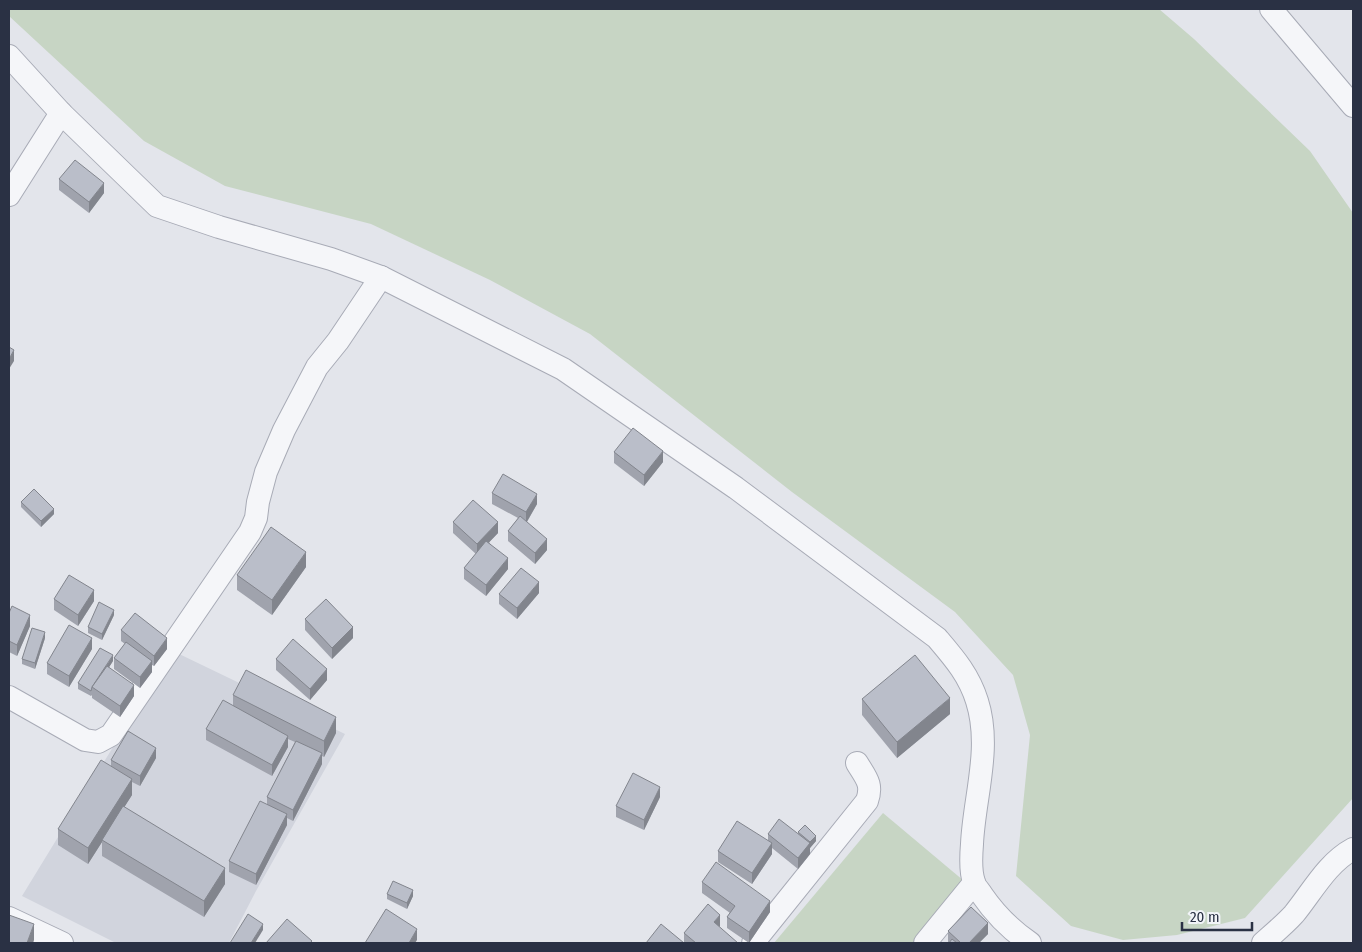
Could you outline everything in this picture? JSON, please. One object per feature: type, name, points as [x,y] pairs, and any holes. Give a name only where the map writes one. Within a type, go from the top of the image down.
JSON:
[{"type":"street","points":[[1271,9],[1353,106]]},
{"type":"street","points":[[9,56],[60,113],[157,206],[219,227],[331,259],[381,277],[563,369],[736,488],[937,638],[962,667],[978,702],[982,728],[983,758],[972,826],[971,856],[974,883],[994,912],[1019,936],[1030,943]]},
{"type":"street","points":[[9,195],[60,113]]},
{"type":"street","points":[[9,697],[85,740],[98,742],[111,735],[250,532],[256,518],[266,472],[284,430],[317,367],[338,341],[381,277]]},
{"type":"street","points":[[753,943],[867,801],[870,784],[857,763]]},
{"type":"street","points":[[1263,943],[1293,915],[1325,873],[1343,855],[1353,849]]},
{"type":"street","points":[[925,943],[974,883]]},
{"type":"street","points":[[9,918],[62,943]]},
{"type":"shaded area","points":[[175,652],[345,734],[256,891],[229,943],[116,943],[22,896],[121,734]]},
{"type":"green space","points":[[9,9],[1159,9],[1194,39],[1310,151],[1353,213],[1353,798],[1245,918],[1177,935],[1123,940],[1071,926],[1016,876],[1030,735],[1013,675],[955,612],[792,492],[590,334],[490,280],[371,224],[225,186],[144,141],[9,16]]},
{"type":"green space","points":[[883,813],[964,881],[913,943],[774,943]]},
{"type":"building","points":[[75,160],[104,183],[89,202],[59,179]]},
{"type":"building","points":[[9,347],[14,350],[9,359]]},
{"type":"building","points":[[633,428],[663,451],[644,475],[614,452]]},
{"type":"building","points":[[503,474],[537,494],[526,512],[492,493]]},
{"type":"building","points":[[34,489],[54,509],[41,521],[21,502]]},
{"type":"building","points":[[473,500],[498,522],[477,544],[453,522]]},
{"type":"building","points":[[520,516],[547,539],[535,553],[508,531]]},
{"type":"building","points":[[271,527],[306,552],[272,600],[237,575]]},
{"type":"building","points":[[486,541],[508,558],[486,585],[464,568]]},
{"type":"building","points":[[521,568],[539,582],[517,608],[499,594]]},
{"type":"building","points":[[69,575],[94,590],[78,615],[54,599]]},
{"type":"building","points":[[326,599],[353,627],[332,648],[305,619]]},
{"type":"building","points":[[99,602],[114,610],[102,634],[88,627]]},
{"type":"building","points":[[12,606],[30,615],[17,645],[9,641],[9,613]]},
{"type":"building","points":[[135,613],[167,638],[154,656],[121,630]]},
{"type":"building","points":[[69,625],[92,638],[69,676],[47,663]]},
{"type":"building","points":[[32,628],[45,632],[35,663],[22,659]]},
{"type":"building","points":[[293,639],[327,669],[310,689],[276,659]]},
{"type":"building","points":[[126,642],[152,661],[140,677],[114,658]]},
{"type":"building","points":[[100,648],[113,655],[91,691],[78,683]]},
{"type":"building","points":[[915,655],[950,698],[897,742],[862,699]]},
{"type":"building","points":[[107,666],[134,685],[120,706],[92,687]]},
{"type":"building","points":[[246,670],[336,717],[324,741],[233,695]]},
{"type":"building","points":[[223,700],[288,736],[272,765],[206,729]]},
{"type":"building","points":[[128,731],[156,748],[140,776],[111,760]]},
{"type":"building","points":[[296,741],[322,753],[293,810],[267,797]]},
{"type":"building","points":[[101,760],[132,779],[88,848],[58,829]]},
{"type":"building","points":[[633,773],[660,787],[644,820],[616,806]]},
{"type":"building","points":[[260,801],[287,814],[256,874],[229,861]]},
{"type":"building","points":[[123,806],[225,868],[204,901],[102,840]]},
{"type":"building","points":[[779,819],[810,843],[798,858],[768,834]]},
{"type":"building","points":[[737,821],[772,843],[752,873],[718,851]]},
{"type":"building","points":[[805,825],[816,836],[810,842],[798,832]]},
{"type":"building","points":[[716,862],[770,901],[749,932],[727,917],[735,906],[702,882]]},
{"type":"building","points":[[393,881],[413,890],[407,903],[387,894]]},
{"type":"building","points":[[708,904],[720,915],[714,922],[738,943],[696,943],[684,933]]},
{"type":"building","points":[[971,907],[988,923],[969,943],[961,943],[948,931]]},
{"type":"building","points":[[386,909],[417,929],[409,943],[365,943]]},
{"type":"building","points":[[248,914],[263,924],[251,943],[230,943]]},
{"type":"building","points":[[9,915],[34,924],[27,943],[9,943]]},
{"type":"building","points":[[287,919],[312,941],[310,943],[266,943]]},
{"type":"building","points":[[661,924],[684,943],[646,943]]},
{"type":"building","points":[[952,939],[957,943],[949,943]]}]
